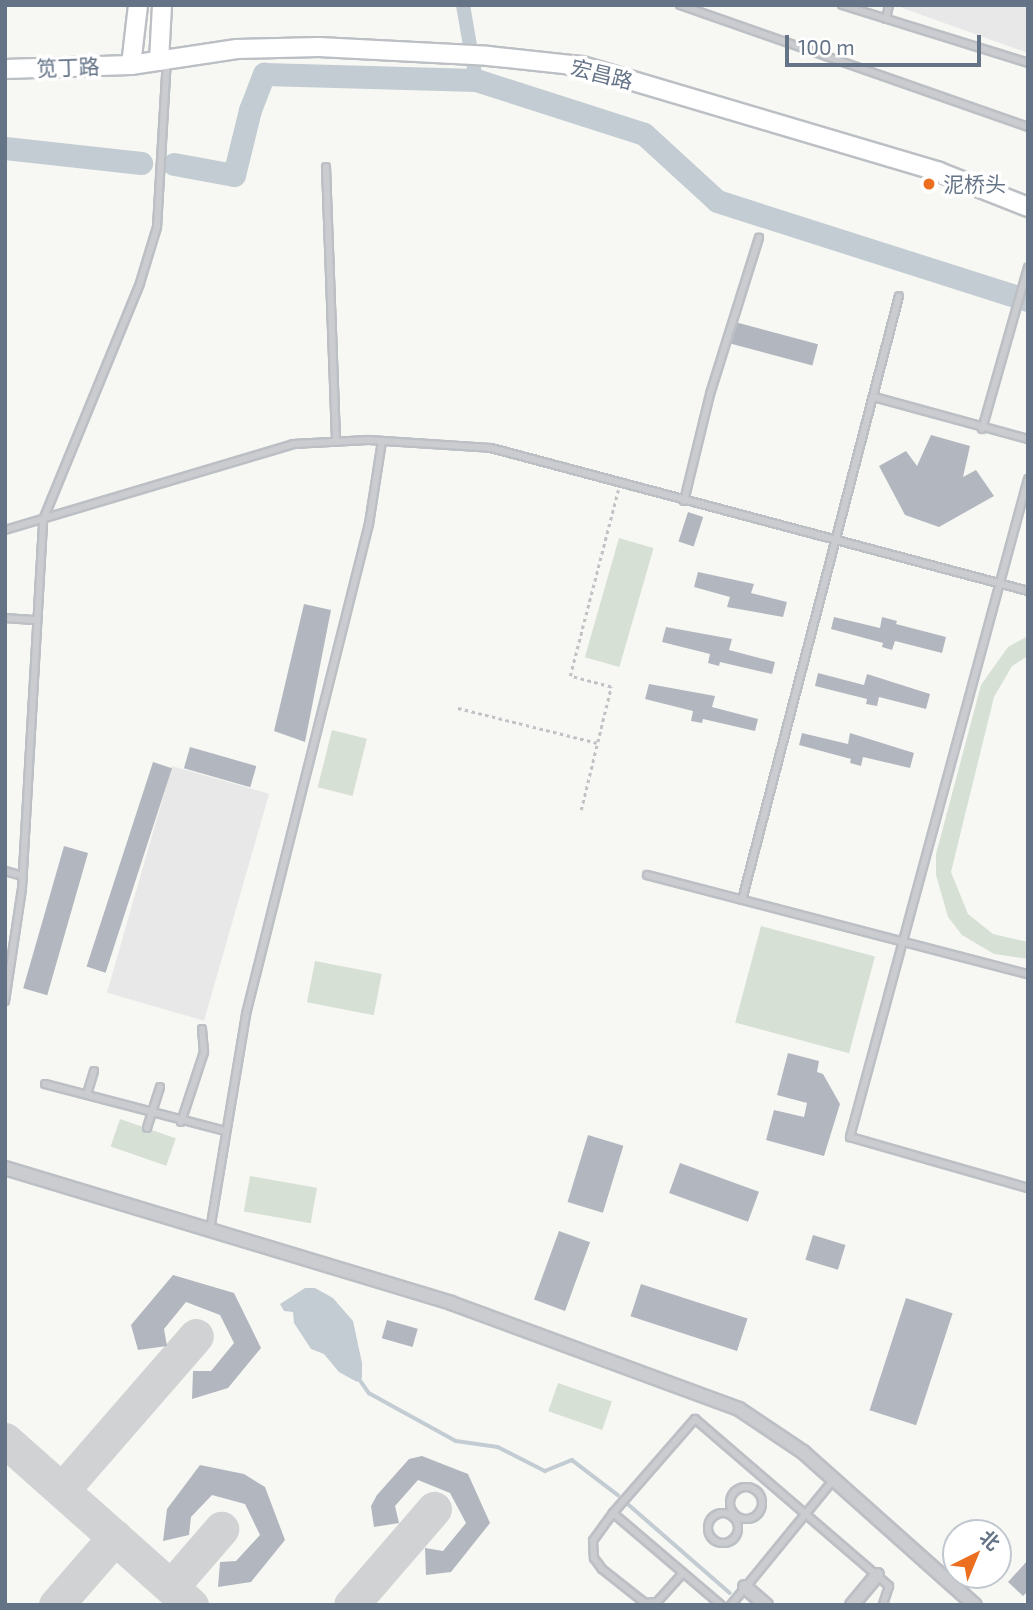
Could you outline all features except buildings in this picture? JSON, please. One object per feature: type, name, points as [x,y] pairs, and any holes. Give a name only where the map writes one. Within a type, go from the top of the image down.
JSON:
[{"type":"street","points":[[131,65],[138,5]]},
{"type":"street","points":[[162,5],[163,60]]},
{"type":"street","name":"宏昌路","points":[[163,60],[237,49],[319,47],[459,57],[488,55],[582,66],[939,172],[1028,207]]},
{"type":"street","name":"笕丁路","points":[[5,69],[131,65],[163,60]]},
{"type":"street","points":[[5,1168],[451,1303],[739,1409],[803,1452],[975,1605]]},
{"type":"street","points":[[852,1605],[877,1575]]},
{"type":"street","points":[[745,1587],[766,1605]]},
{"type":"lane","points":[[680,5],[1028,127]]},
{"type":"lane","points":[[842,5],[1028,62]]},
{"type":"lane","points":[[886,19],[890,5]]},
{"type":"lane","points":[[5,1001],[22,876],[43,520],[139,283],[157,227],[163,60]]},
{"type":"lane","points":[[326,167],[336,442]]},
{"type":"lane","points":[[684,501],[710,394],[759,238]]},
{"type":"lane","points":[[982,429],[1028,267]]},
{"type":"lane","points":[[742,900],[837,541],[898,296]]},
{"type":"lane","points":[[874,397],[982,429],[1028,439]]},
{"type":"lane","points":[[5,530],[293,444],[382,441],[491,448],[1028,591]]},
{"type":"lane","points":[[210,1230],[246,1014],[369,524],[382,441]]},
{"type":"lane","points":[[1028,479],[850,1137],[1028,1188]]},
{"type":"lane","points":[[5,618],[37,620]]},
{"type":"lane","points":[[5,871],[22,876]]},
{"type":"lane","points":[[647,875],[1028,974]]},
{"type":"lane","points":[[181,1122],[204,1052],[202,1029]]},
{"type":"lane","points":[[87,1094],[94,1071]]},
{"type":"lane","points":[[45,1084],[181,1122],[225,1131]]},
{"type":"lane","points":[[147,1128],[160,1087]]},
{"type":"lane","points":[[683,1573],[657,1602],[645,1602],[602,1569],[594,1558],[593,1541],[612,1513],[695,1419],[889,1586],[883,1605]]},
{"type":"lane","points":[[757,1491],[748,1487],[735,1492],[734,1516],[736,1536],[729,1542],[713,1539],[710,1521],[734,1516],[754,1517],[760,1510],[757,1491],[767,1479]]},
{"type":"lane","points":[[731,1605],[834,1479]]},
{"type":"lane","points":[[612,1513],[721,1605]]},
{"type":"path","points":[[581,810],[611,687],[570,676],[620,483]]},
{"type":"path","points":[[458,708],[597,743]]},
{"type":"shaded area","points":[[902,5],[1028,5],[1028,53],[902,8]]},
{"type":"shaded area","points":[[619,538],[654,548],[619,667],[585,657]]},
{"type":"shaded area","points":[[1028,636],[1028,656],[1012,666],[994,697],[951,872],[968,914],[993,934],[1028,942],[1028,959],[994,954],[962,935],[948,917],[936,875],[936,854],[981,685],[1008,647]]},
{"type":"shaded area","points":[[332,730],[367,739],[353,796],[318,787]]},
{"type":"shaded area","points":[[172,766],[269,794],[204,1021],[107,993]]},
{"type":"shaded area","points":[[761,926],[875,957],[849,1053],[735,1023]]},
{"type":"shaded area","points":[[315,961],[382,974],[374,1015],[307,1002]]},
{"type":"shaded area","points":[[120,1119],[176,1138],[166,1166],[111,1146]]},
{"type":"shaded area","points":[[250,1176],[317,1188],[311,1223],[244,1211]]},
{"type":"shaded area","points":[[305,1288],[315,1288],[333,1298],[353,1321],[362,1363],[362,1378],[357,1382],[339,1372],[324,1354],[311,1349],[294,1323],[293,1312],[284,1311],[280,1304]]},
{"type":"shaded area","points":[[558,1383],[612,1402],[602,1430],[548,1411]]},
{"type":"waterway","points":[[463,5],[476,80]]},
{"type":"waterway","points":[[174,164],[234,175],[250,110],[264,74],[476,80],[644,134],[717,201],[1028,300]]},
{"type":"waterway","points":[[5,148],[141,163]]},
{"type":"waterway","points":[[360,1380],[369,1393],[456,1441],[498,1447],[545,1471],[572,1460],[618,1495]]},
{"type":"waterway","points":[[628,1504],[730,1593]]},
{"type":"taxiway","points":[[62,1490],[196,1336]]},
{"type":"taxiway","points":[[5,1440],[191,1605]]},
{"type":"taxiway","points":[[351,1605],[434,1509]]},
{"type":"taxiway","points":[[171,1587],[221,1529]]},
{"type":"taxiway","points":[[56,1605],[115,1537]]},
{"type":"place","name":"泥桥头","points":[[929,184]]}]
